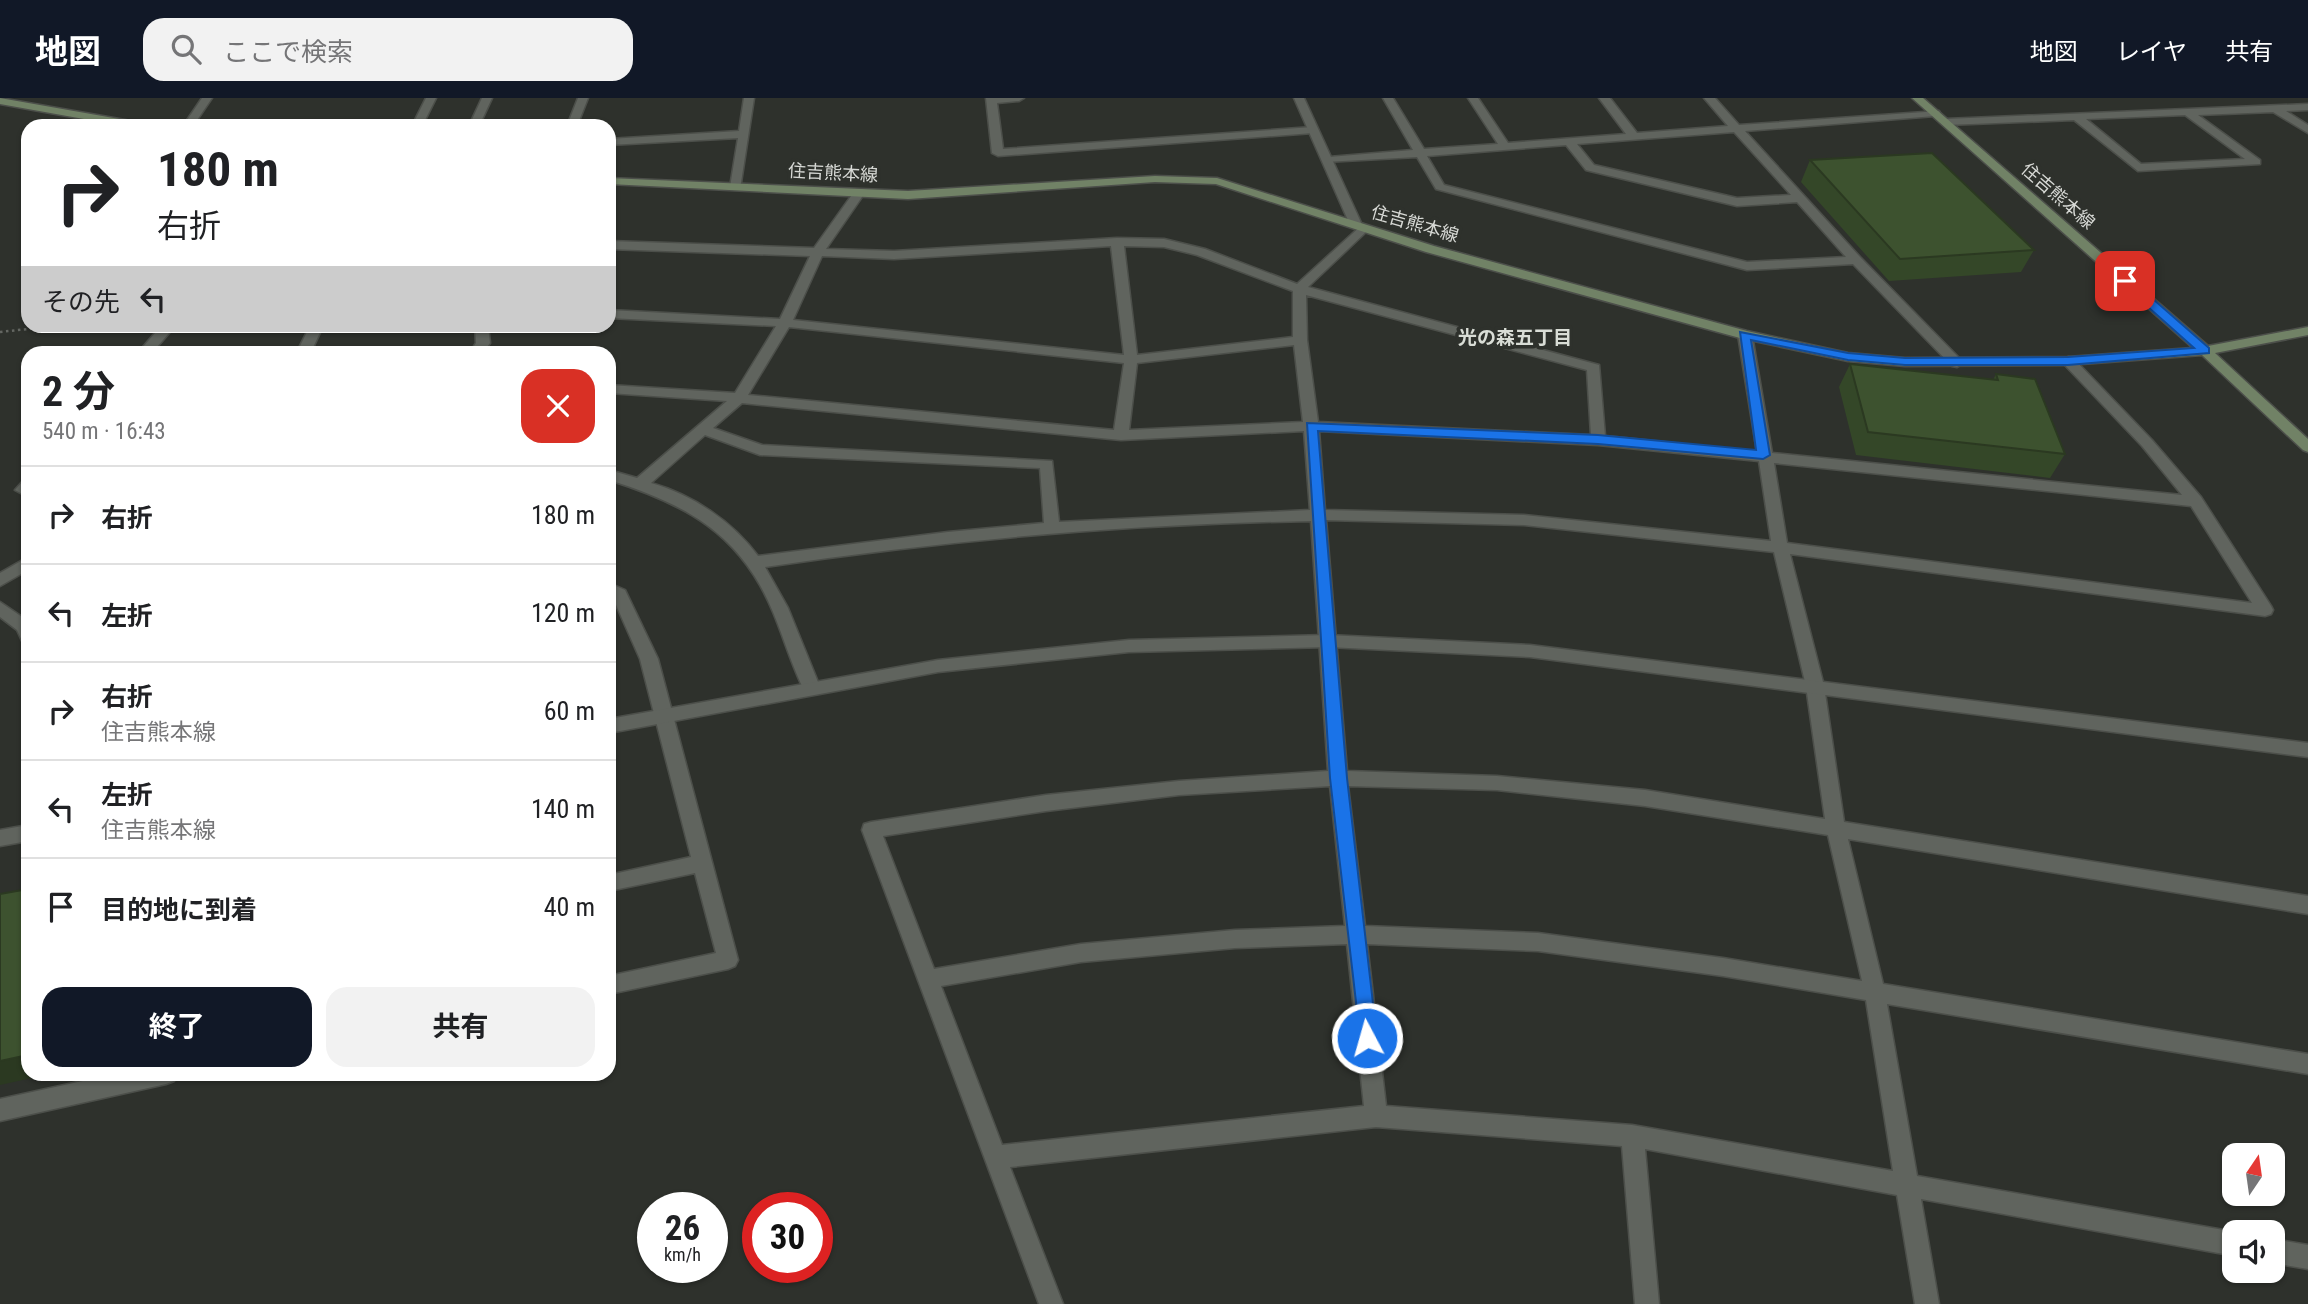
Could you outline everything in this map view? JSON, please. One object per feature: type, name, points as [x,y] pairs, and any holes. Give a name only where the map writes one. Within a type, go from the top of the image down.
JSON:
[{"type":"main road","name":"住吉熊本線","points":[[1917,98],[2205,351],[2308,447]]},
{"type":"main road","points":[[0,101],[102,119]]},
{"type":"main road","name":"住吉熊本線","points":[[616,181],[908,195],[1188,178],[1255,191],[1360,228],[1745,335],[1848,356],[1957,363],[2068,361],[2205,351]]},
{"type":"main road","points":[[2205,351],[2308,331]]},
{"type":"street","points":[[193,119],[207,98]]},
{"type":"street","points":[[420,119],[431,98]]},
{"type":"street","points":[[477,119],[487,98]]},
{"type":"street","points":[[575,119],[583,98]]},
{"type":"street","points":[[736,187],[749,98]]},
{"type":"street","points":[[1019,98],[991,99],[998,153],[1313,130]]},
{"type":"street","points":[[1299,98],[1360,228],[1299,289],[1300,340],[1319,517],[1338,778],[1376,1116]]},
{"type":"street","points":[[1388,98],[1440,187],[1747,266],[1856,260]]},
{"type":"street","points":[[1473,98],[1505,146]]},
{"type":"street","points":[[1604,98],[1634,136]]},
{"type":"street","points":[[1709,98],[1856,260],[1957,363]]},
{"type":"street","points":[[1946,122],[2308,107]]},
{"type":"street","points":[[2276,109],[2308,130]]},
{"type":"street","points":[[2077,117],[2138,168],[2256,162],[2186,111]]},
{"type":"street","points":[[1329,159],[1935,113]]},
{"type":"street","points":[[616,142],[744,134]]},
{"type":"street","points":[[1569,141],[1590,168],[1737,202],[1800,198]]},
{"type":"street","points":[[641,483],[739,398],[785,323],[817,253],[858,194]]},
{"type":"street","points":[[1117,242],[1130,360],[1121,435]]},
{"type":"street","points":[[616,245],[894,256],[1117,242],[1164,243],[1201,252],[1299,289],[1594,368],[1598,440]]},
{"type":"street","points":[[616,314],[785,323],[1130,360],[1300,340]]},
{"type":"street","points":[[1745,335],[1780,545],[1815,687],[1835,827],[1875,992],[1905,1187],[1927,1304]]},
{"type":"street","points":[[758,562],[871,545],[1052,525],[1319,517],[1525,520],[1780,545],[2265,610],[2196,501],[2147,443],[2068,361]]},
{"type":"street","points":[[616,389],[739,398],[1121,435],[1311,426],[1598,440],[2196,501]]},
{"type":"street","points":[[703,429],[760,450],[1047,464],[1052,525]]},
{"type":"street","points":[[616,477],[641,483],[687,502],[728,531],[758,562],[785,614],[811,687]]},
{"type":"street","points":[[0,580],[21,568]]},
{"type":"street","points":[[616,592],[649,659],[728,960],[616,984]]},
{"type":"street","points":[[0,608],[21,625]]},
{"type":"street","points":[[616,725],[811,687],[938,666],[1129,646],[1328,641],[1530,651],[2308,750]]},
{"type":"street","points":[[1051,1304],[930,979],[871,830],[1059,801],[1179,788],[1338,778],[1510,784],[1646,798],[2308,905]]},
{"type":"street","points":[[0,838],[21,834]]},
{"type":"street","points":[[616,882],[704,863]]},
{"type":"street","points":[[930,979],[1082,953],[1235,939],[1356,934],[1538,942],[1875,992],[2308,1064]]},
{"type":"street","points":[[0,1110],[134,1081]]},
{"type":"street","points":[[995,1157],[1376,1116],[1632,1136],[2222,1242]]},
{"type":"street","points":[[1632,1136],[1647,1304]]},
{"type":"street","points":[[2285,1253],[2308,1257]]},
{"type":"path","points":[[0,332],[21,330]]},
{"type":"building","points":[[1932,153],[2034,250],[1900,259],[1810,160]]},
{"type":"building","points":[[1850,364],[1998,380],[1996,374],[2035,379],[2065,454],[1868,432]]},
{"type":"building","points":[[21,890],[21,1056],[0,1061],[0,894]]},
{"type":"district","name":"光の森五丁目","points":[[1515,337]]},
{"type":"route","points":[[1367,1038],[1338,778],[1311,426],[1598,440],[1763,455],[1745,335],[1848,356],[1905,362],[2068,361],[2205,351],[2125,281]]}]
